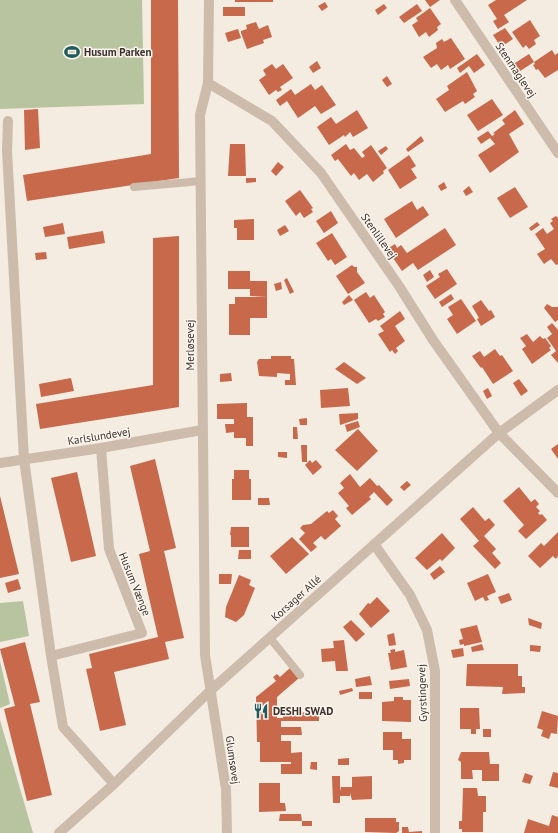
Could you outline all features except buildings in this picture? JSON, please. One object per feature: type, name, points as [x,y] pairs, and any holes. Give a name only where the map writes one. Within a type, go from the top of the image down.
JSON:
[{"type":"street","name":"Merløsevej","points":[[209,0],[208,83],[200,115],[205,655],[211,690]]},
{"type":"street","name":"Stenmaglevej","points":[[455,0],[558,153]]},
{"type":"street","name":"Stenlillevej","points":[[208,83],[272,121],[321,173],[399,286],[433,340],[499,433],[558,493]]},
{"type":"street","points":[[8,121],[7,151],[24,459],[50,656],[63,727],[114,784]]},
{"type":"street","name":"Korsager Allé","points":[[59,833],[114,784],[211,690],[499,433],[558,390]]},
{"type":"street","name":"Karlslundevej","points":[[0,463],[101,448],[202,430]]},
{"type":"street","name":"Husum Vænge","points":[[50,656],[142,633],[109,550],[101,448]]},
{"type":"street","name":"Gyrstingevej","points":[[374,544],[410,595],[427,630],[435,671],[435,833]]},
{"type":"street","name":"Glumsøvej","points":[[211,690],[226,789],[227,833]]},
{"type":"lane","points":[[134,187],[201,181]]},
{"type":"lane","points":[[270,638],[300,675]]},
{"type":"green space","name":"Husum Parken","points":[[0,0],[142,0],[144,104],[0,109]]},
{"type":"green space","points":[[23,601],[29,636],[0,642],[0,603]]},
{"type":"green space","points":[[0,661],[10,704],[0,708]]},
{"type":"green space","points":[[0,720],[33,833],[0,833]]},
{"type":"place","name":"Husum Parken","points":[[72,52]]},
{"type":"place","name":"DESHI SWAD","points":[[261,711]]}]
